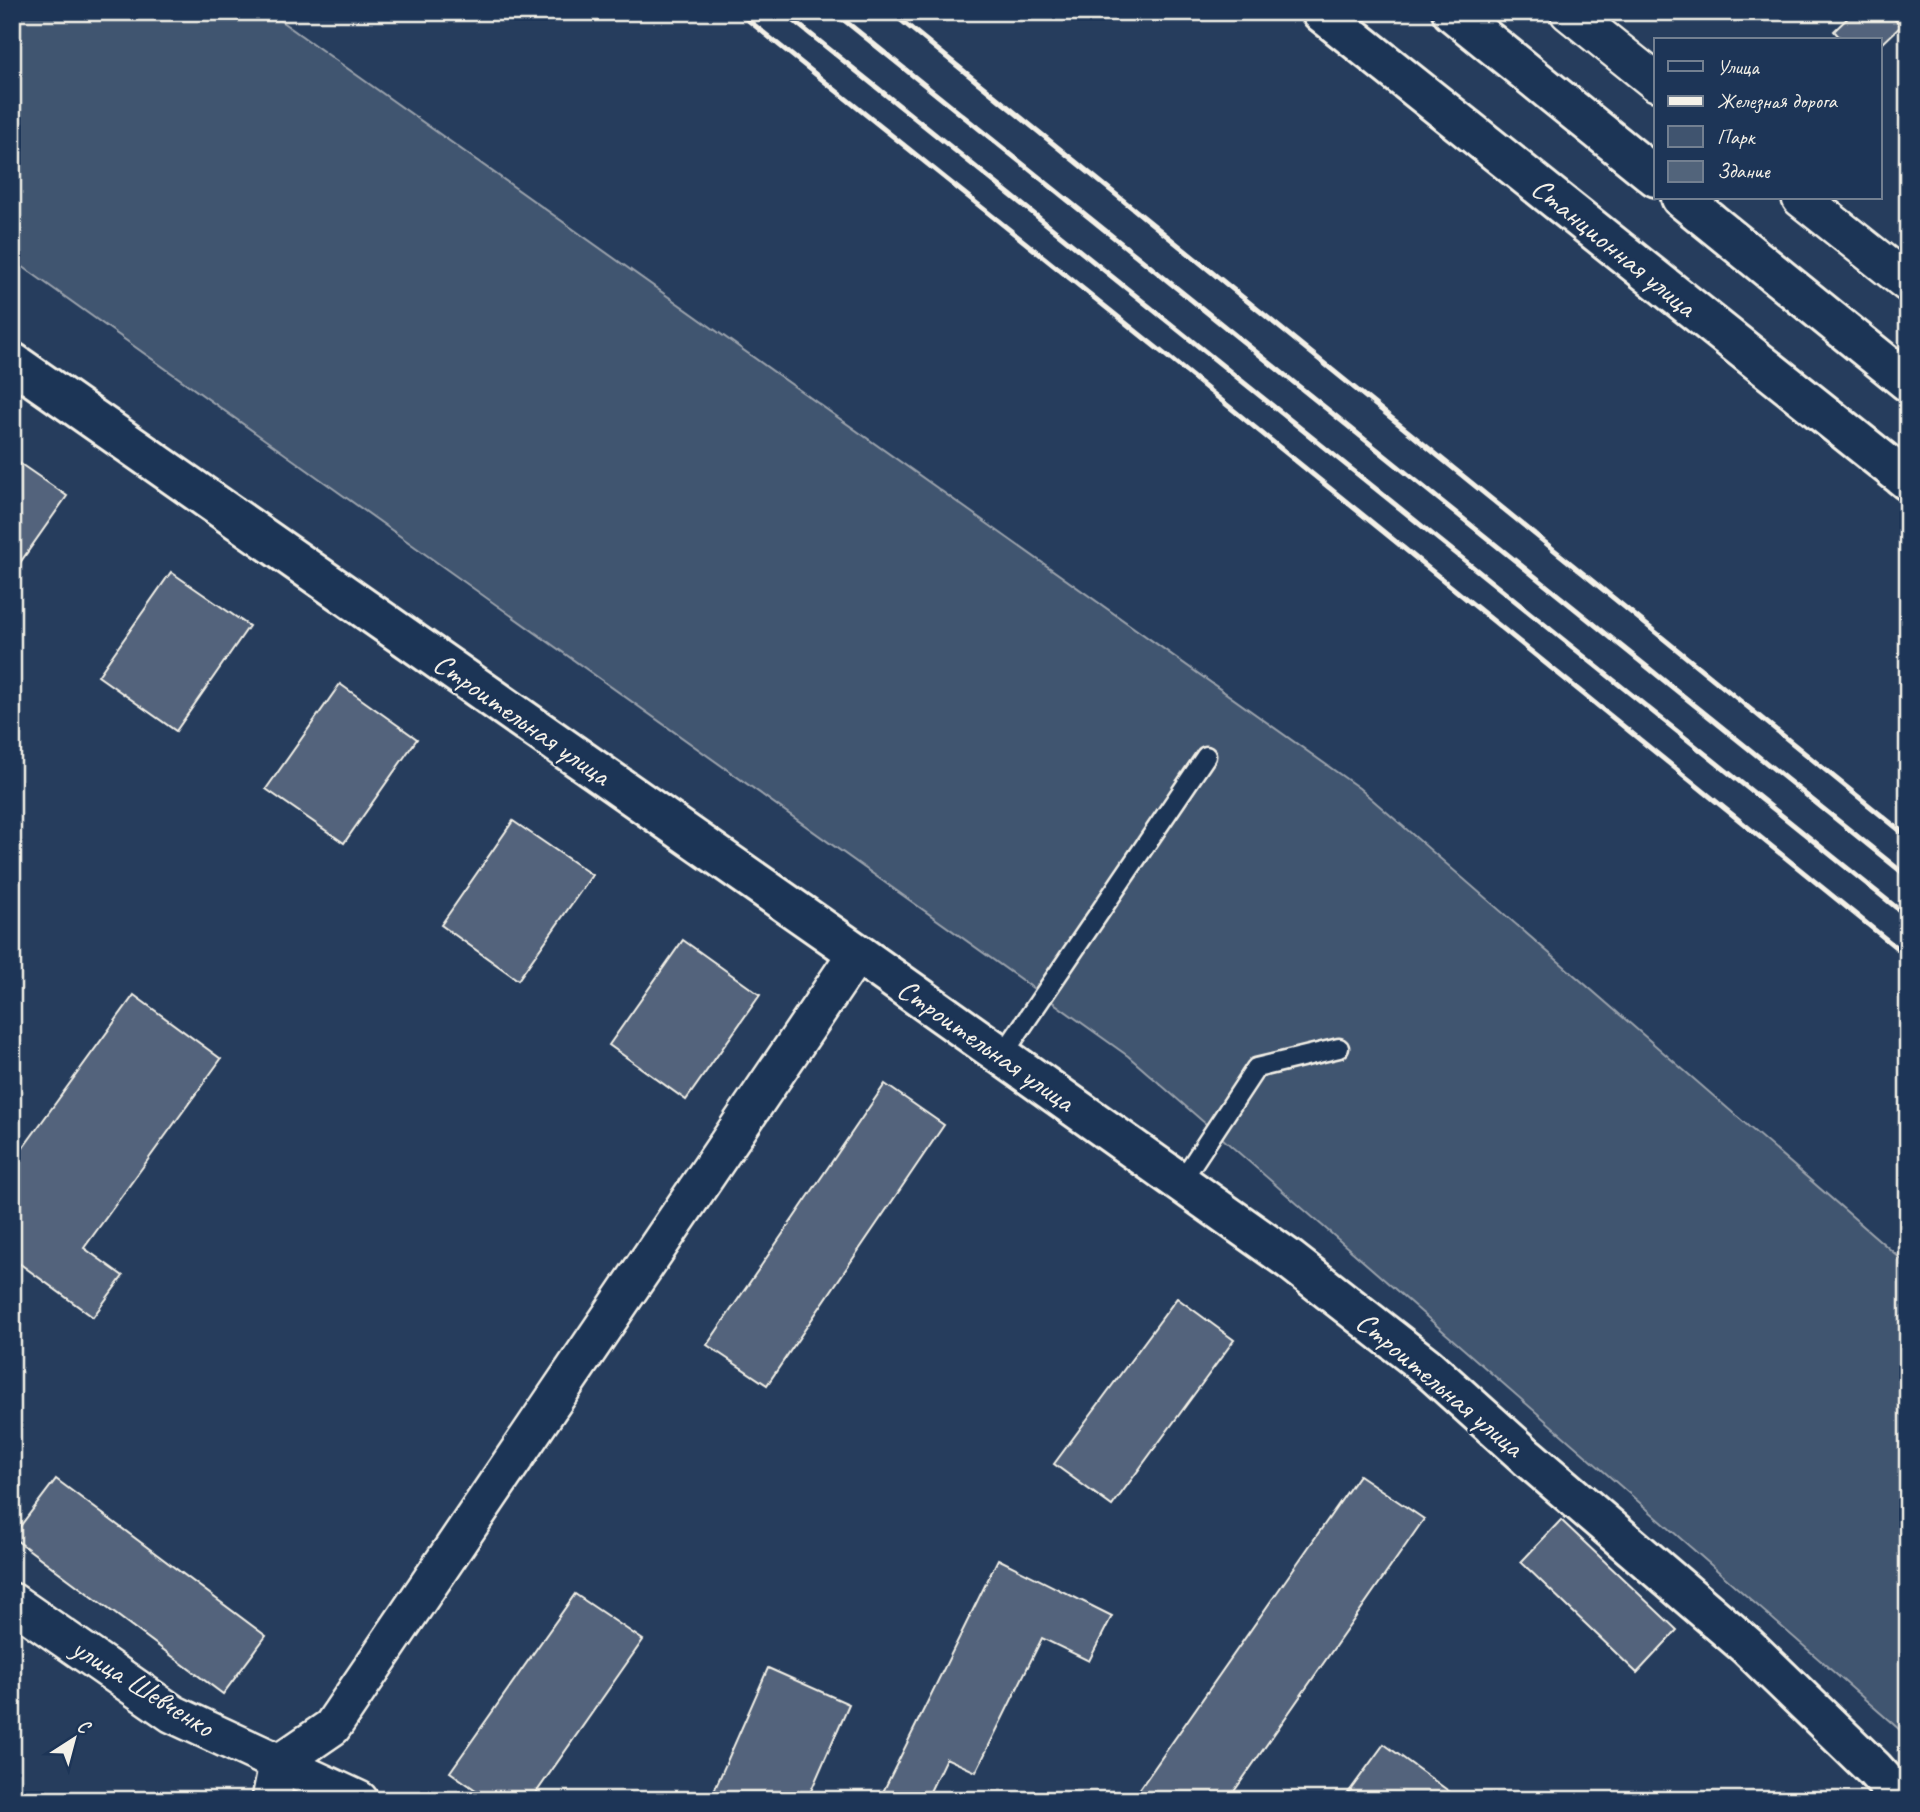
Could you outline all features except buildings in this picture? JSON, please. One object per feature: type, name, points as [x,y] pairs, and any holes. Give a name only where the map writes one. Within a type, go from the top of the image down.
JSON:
[{"type":"main road","name":"Станционная улица","points":[[1321,12],[1908,481]]},
{"type":"main road","points":[[1452,12],[1654,175]]},
{"type":"main road","points":[[1683,200],[1908,382]]},
{"type":"main road","name":"Строительная улица","points":[[12,362],[857,953],[1290,1261],[1427,1367],[1746,1645],[1874,1769],[1902,1800]]},
{"type":"street","points":[[1569,12],[1654,80]]},
{"type":"street","points":[[1804,200],[1908,283]]},
{"type":"street","points":[[271,1800],[278,1764],[332,1727],[857,953]]},
{"type":"street","name":"улица Шевченко","points":[[12,1602],[173,1714],[359,1800]]},
{"type":"lane","points":[[1002,1056],[1206,755]]},
{"type":"lane","points":[[1180,1183],[1256,1068],[1339,1048]]},
{"type":"green space","points":[[12,12],[268,12],[1359,788],[1908,1265],[1908,1737],[1128,1056],[12,259]]},
{"type":"railway","points":[[738,12],[1908,957]]},
{"type":"railway","points":[[783,12],[1908,917]]},
{"type":"railway","points":[[834,12],[1908,877]]},
{"type":"railway","points":[[891,12],[1908,837]]}]
